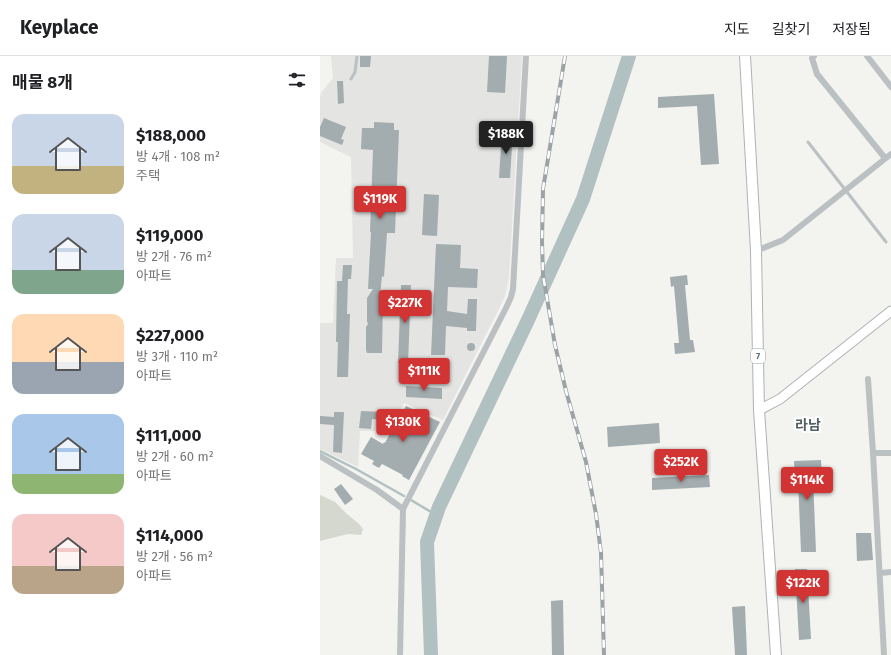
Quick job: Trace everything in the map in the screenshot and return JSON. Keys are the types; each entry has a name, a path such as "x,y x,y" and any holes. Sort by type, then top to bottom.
{"highway":[{"name":"7","path":"746,56 756,251 760,410 776,655"}],"main road":[{"path":"760,410 780,399 891,311"}],"street":[{"path":"400,655 403,509 503,315 513,289 526,56"},
{"path":"814,56 812,58 817,74 886,158"},
{"path":"867,56 891,87"},
{"path":"756,251 783,240 891,154"},
{"path":"868,379 884,655"},
{"path":"873,453 891,453"},
{"path":"320,456 377,490 403,509"},
{"path":"880,573 891,572"}],"lane":[{"path":"351,79 355,72 357,56"},
{"path":"808,142 886,242"}],"shaded area":[{"path":"331,56 522,56 509,278 505,296 443,420 404,403 389,429 379,425 375,431 360,431 358,467 320,449 320,323 333,323 336,258 353,258 351,157 320,142 320,97 321,93 333,78"},
{"path":"320,495 335,502 359,524 363,529 361,535 348,534 320,541"}],"building":[{"path":"360,56 371,56 370,67 360,67"},
{"path":"489,56 507,56 505,93 487,92"},
{"path":"337,81 343,81 344,103 338,104"},
{"path":"714,94 719,164 701,165 697,106 658,108 658,97"},
{"path":"324,118 346,127 341,139 344,140 342,145 320,136 320,127"},
{"path":"374,122 394,123 394,130 399,130 395,233 387,233 384,277 382,276 380,296 383,298 382,353 367,353 366,350 366,327 368,324 367,298 373,289 368,289 373,150 361,149 362,128 374,128"},
{"path":"502,131 513,132 510,178 499,178"},
{"path":"424,194 439,195 437,236 422,235"},
{"path":"436,244 461,245 460,268 478,269 477,288 448,287 447,311 467,314 468,299 477,299 476,331 467,331 467,328 446,326 445,355 431,355"},
{"path":"343,265 352,265 351,279 348,279 347,314 350,314 348,377 337,377 337,281 342,281"},
{"path":"687,275 688,285 685,285 690,340 693,340 695,352 675,354 674,343 679,343 674,286 671,287 670,277"},
{"path":"401,285 411,285 408,364 398,363"},
{"path":"471,343 474,344 474,350 471,351 468,350 467,347 468,344"},
{"path":"406,386 442,388 442,399 406,397"},
{"path":"406,406 440,422 409,480 402,476 403,475 382,464 379,468 372,464 374,461 361,454 371,437 383,444 384,442 385,443"},
{"path":"361,411 382,412 382,420 372,419 371,429 359,428"},
{"path":"334,412 344,412 342,453 333,452 334,425 320,424 320,416 334,417"},
{"path":"659,423 660,443 608,447 607,427"},
{"path":"821,460 822,478 813,478 816,552 801,552 798,479 795,479 794,461"},
{"path":"709,475 710,487 652,490 652,478"},
{"path":"341,484 353,499 345,505 334,489"},
{"path":"856,533 871,533 873,560 857,561"},
{"path":"795,569 807,569 811,639 799,640"},
{"path":"563,600 564,655 552,655 551,601"},
{"path":"745,606 747,655 735,655 732,607"}],"waterway":[{"path":"431,655 427,542 439,507 528,320 583,199 629,56"},
{"path":"320,451 404,496"},
{"path":"411,500 436,515"}],"railway":[{"path":"565,56 543,189 543,275 555,345 586,462 596,514 601,553 604,655"}],"district":[{"name":"라남","path":"808,425"}]}
